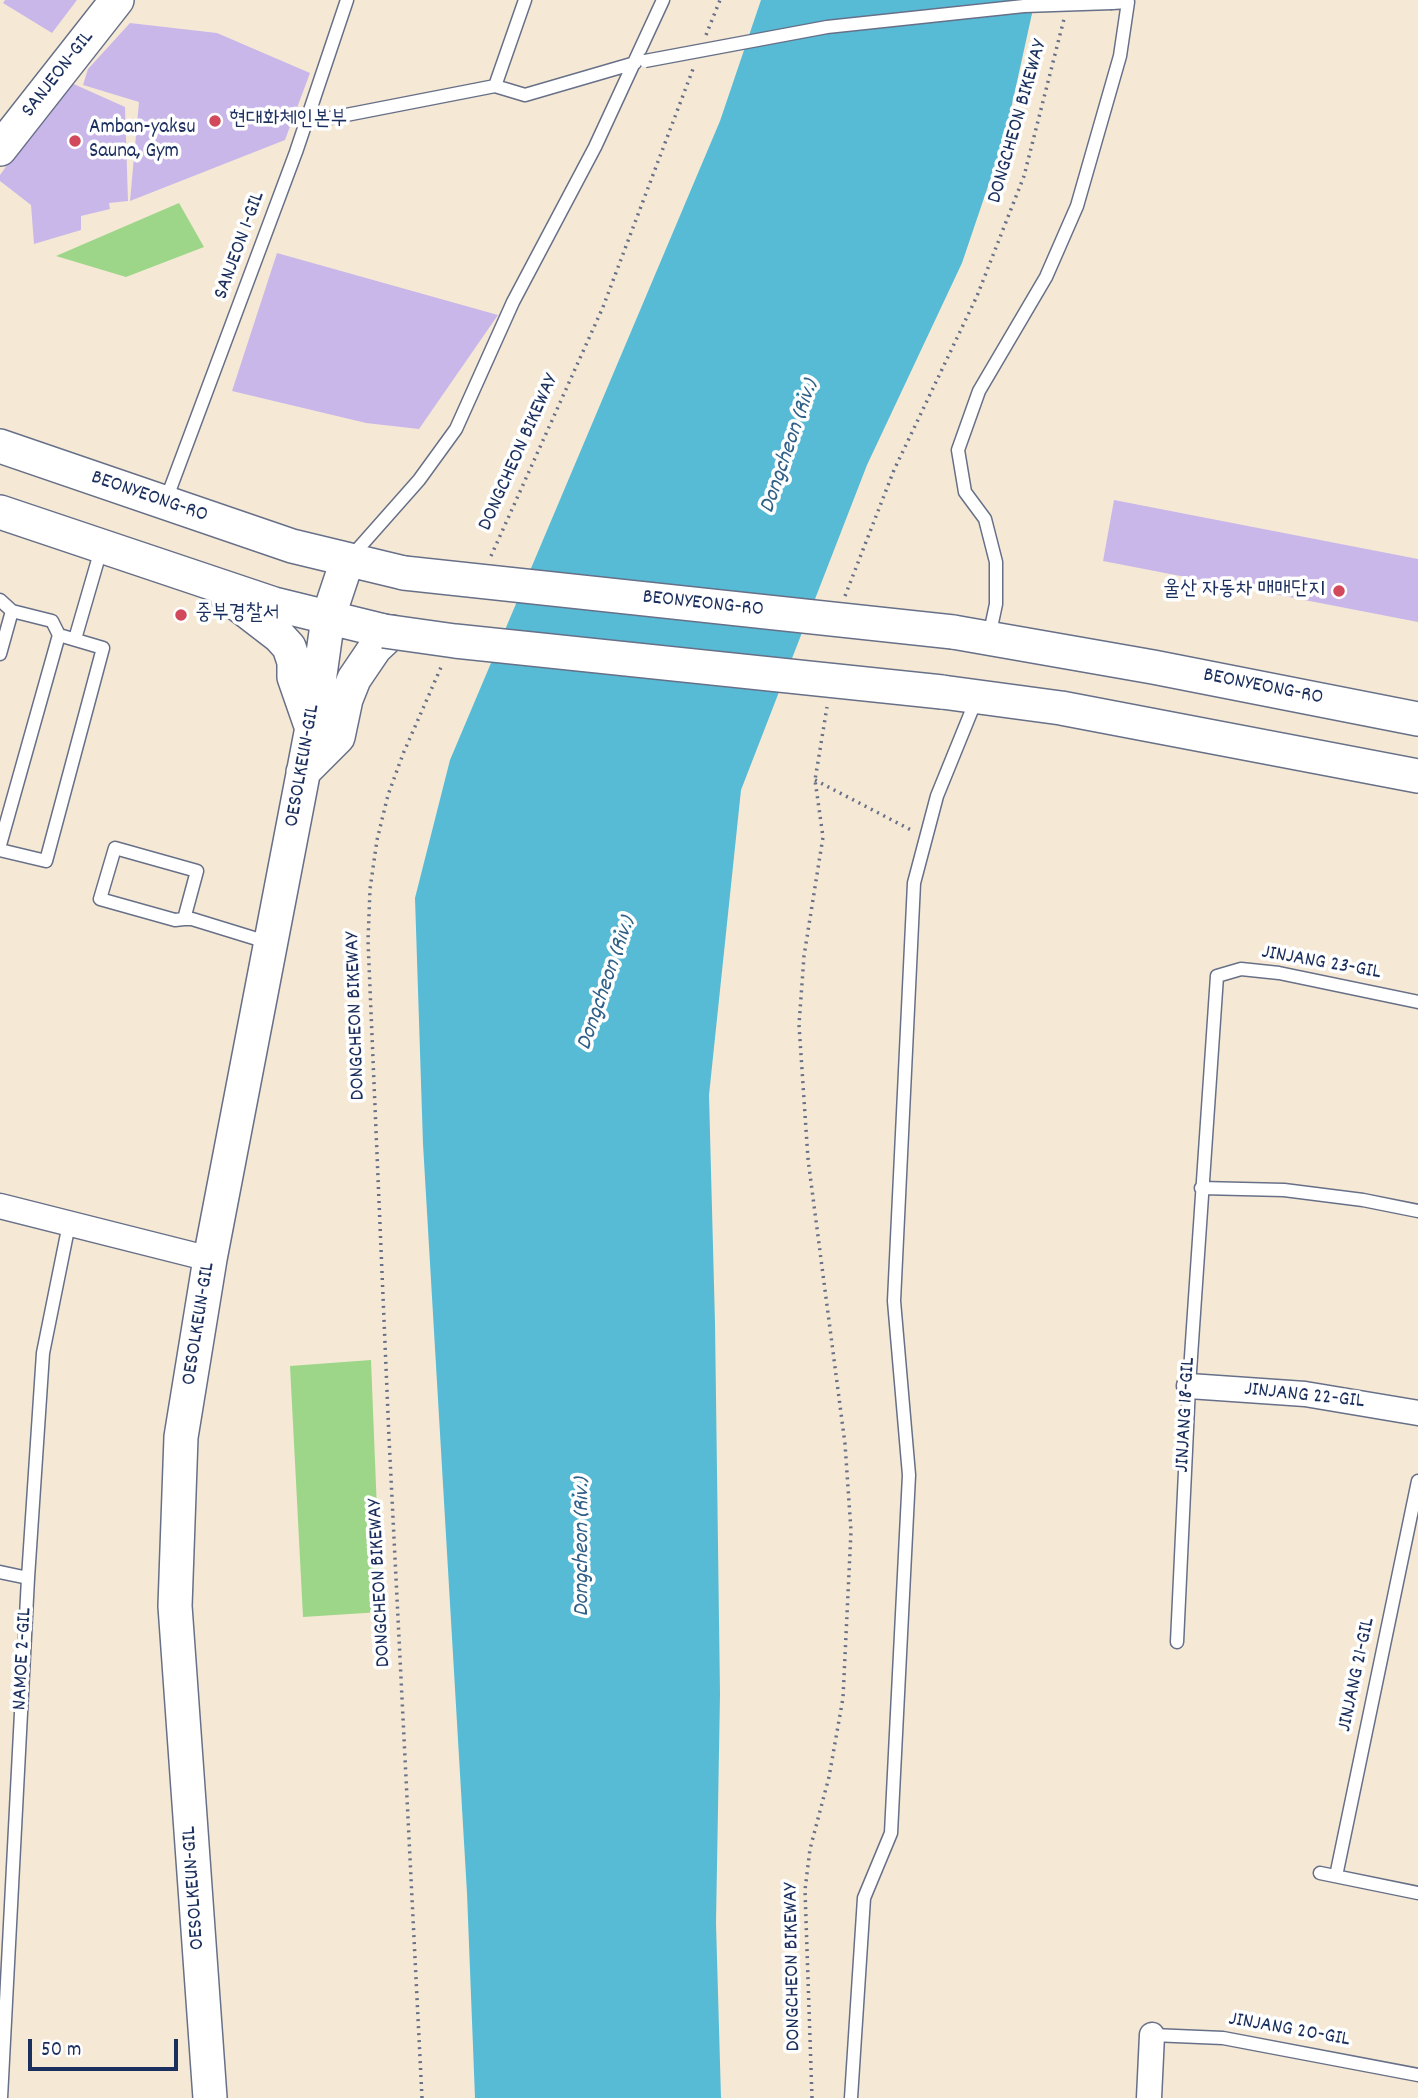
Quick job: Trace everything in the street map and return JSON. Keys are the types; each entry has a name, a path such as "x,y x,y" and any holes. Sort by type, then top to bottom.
{"main road":[{"name":"SANJEON-GIL","path":"0,149 117,0"},
{"name":"BEONYEONG-RO","path":"0,446 292,546 404,573 953,632 1153,667 1418,719"},
{"path":"0,512 274,604 388,631 455,641 978,696 1061,708 1418,776"},
{"name":"OESOLKEUN-GIL","path":"210,2098 175,1606 181,1437 210,1259 312,727 328,618 347,561"},
{"path":"212,583 289,647 295,677 312,727"},
{"path":"303,772 338,737 346,699 354,679 388,631"}],"street":[{"path":"0,1206 210,1259"},
{"name":"JINJANG 22-GIL","path":"1189,1386 1305,1394 1418,1413"},
{"path":"1149,2098 1152,2035"}],"lane":[{"name":"SANJEON 1-GIL","path":"165,503 305,123 347,0"},
{"path":"495,86 525,0"},
{"path":"347,561 419,480 456,429 513,302 595,147 663,0"},
{"path":"305,123 495,86 525,95 632,64 723,44 880,20 1024,6 1128,2 1119,56 1077,206 1046,277 979,391 957,450 965,492 985,519 996,562 996,604 989,638"},
{"path":"75,639 102,546"},
{"path":"0,600 12,611 52,621 59,635 0,847 46,861 103,648 59,635"},
{"path":"0,654 12,611"},
{"path":"851,2098 864,1898 891,1833 909,1475 894,1301 915,883 937,796 978,696"},
{"path":"184,919 197,871 115,848 100,899 175,920 192,919 270,943"},
{"name":"JINJANG 23-GIL","path":"1217,976 1241,969 1279,973 1418,1002"},
{"name":"JINJANG 18-GIL","path":"1177,1642 1189,1386 1217,976"},
{"path":"1201,1188 1284,1190 1363,1200 1418,1211"},
{"name":"NAMOE 2-GIL","path":"1,2098 28,1578 43,1353 69,1224"},
{"name":"JINJANG 21-GIL","path":"1336,1877 1418,1481"},
{"path":"0,1572 28,1578"},
{"path":"1321,1873 1418,1893"},
{"name":"JINJANG 20-GIL","path":"1152,2035 1223,2038 1418,2075"}],"path":[{"path":"705,38 720,0"},
{"name":"DONGCHEON BIKEWAY","path":"844,604 846,590 894,470 977,296 1024,176 1066,12"},
{"name":"DONGCHEON BIKEWAY","path":"487,566 603,307 695,63"},
{"name":"DONGCHEON BIKEWAY","path":"422,2098 389,1438 368,941 370,889 377,840 388,796 446,654"},
{"name":"DONGCHEON BIKEWAY","path":"813,2098 805,1890 810,1849 829,1777 843,1698 851,1531 845,1444 808,1159 799,1026 804,956 823,837 815,780 828,700"},
{"path":"815,780 914,831"}],"green space":[{"path":"179,203 204,247 126,277 56,256"},
{"path":"371,1360 381,1612 303,1617 290,1366"}],"water":[{"name":"Dongcheon (Riv.)","path":"761,0 1035,0 1005,136 962,263 867,465 741,790 709,1095 720,1694 716,1923 721,2098 475,2098 467,1893 423,1144 415,898 450,760 720,121"}],"building":[{"path":"5,0 77,0 52,33 3,3"},
{"name":"현대화체인본부","path":"130,23 217,33 310,73 285,140 130,201 139,102 83,85 88,69"},
{"name":"Amban-yaksu Sauna, Gym","path":"67,81 125,107 128,201 109,203 110,209 81,216 81,230 34,244 31,205 0,181 0,175"},
{"path":"277,253 498,315 419,429 366,423 232,391"},
{"name":"울산 자동차 매매단지","path":"1114,500 1418,559 1418,622 1103,561"}],"place":[{"name":"현대화체인본부","path":"215,121"},
{"name":"Amban-yaksu Sauna, Gym","path":"75,141"},
{"name":"울산 자동차 매매단지","path":"1339,591"},
{"name":"중부경찰서","path":"181,615"}]}
